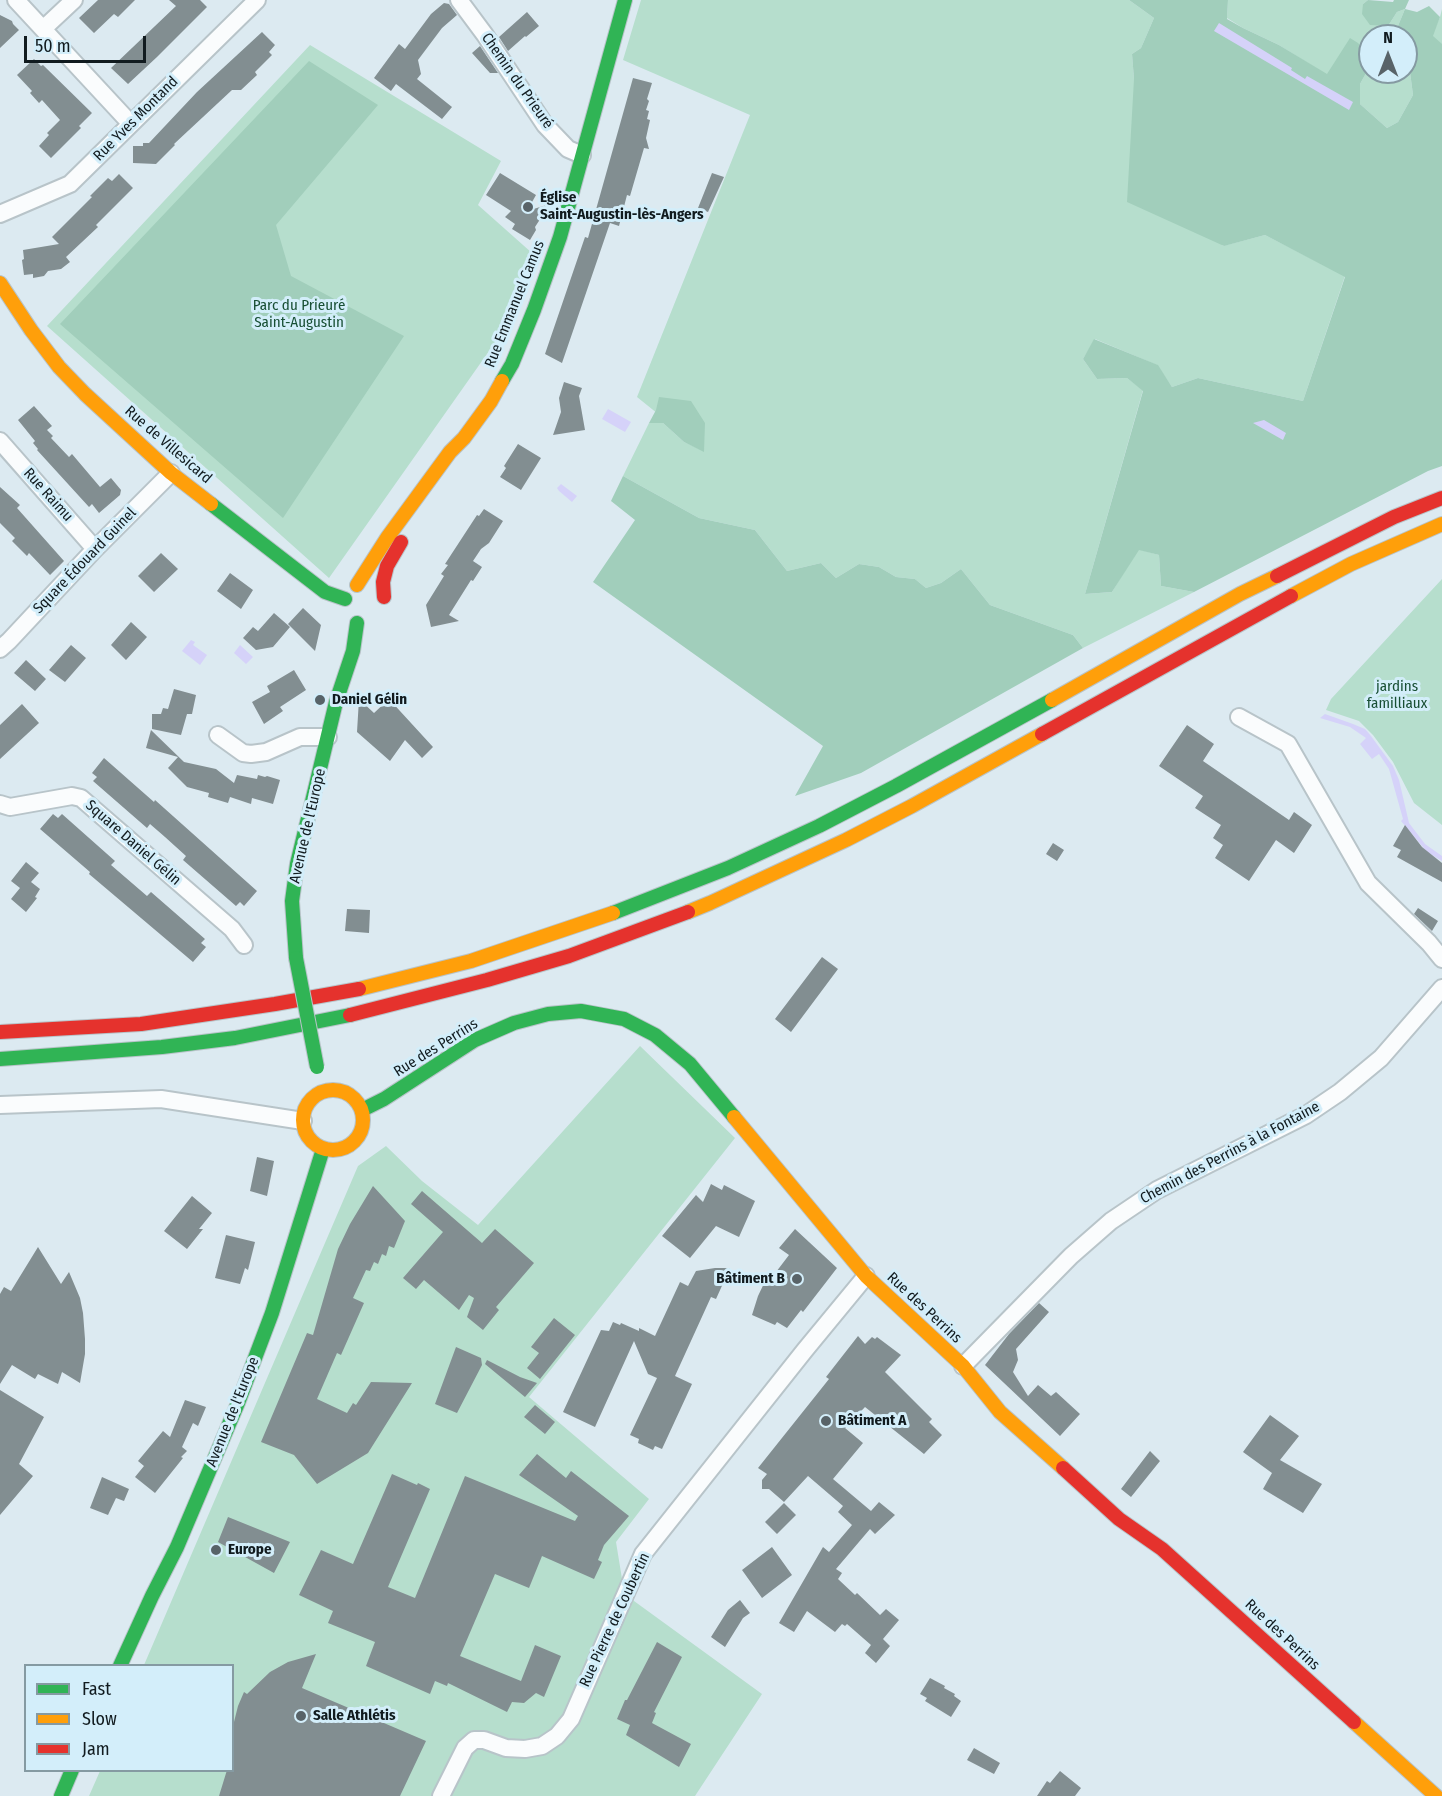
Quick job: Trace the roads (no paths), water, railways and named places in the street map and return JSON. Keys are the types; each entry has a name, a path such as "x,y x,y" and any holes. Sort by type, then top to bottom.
{"main road":[{"name":"Rue Emmanuel Camus","path":"345,599 443,462 491,401 516,353 560,237 625,0"},
{"name":"Rue de Villesicard","path":"0,283 59,367 171,473 325,592 345,599"},
{"name":"Rue Emmanuel Camus","path":"357,585 372,585 380,590 384,604 383,582 387,566 457,455 464,438"},
{"path":"0,1032 141,1024 275,1004 367,987 471,961 562,932 728,868 819,826 1128,659 1240,594 1394,517 1442,498"},
{"path":"0,1059 173,1046 235,1038 327,1020 487,980 569,956 638,931 710,903 846,840 912,806 1285,599 1383,549 1442,524"},
{"path":"345,599 346,613 351,620 366,625 373,623"},
{"name":"Avenue de l'Europe","path":"327,1091 317,1067 296,957 292,901 297,864 340,688 353,651 357,623"},
{"name":"Rue des Perrins","path":"362,1110 384,1099 475,1040 514,1023 548,1014 581,1011 624,1019 656,1035 690,1064 866,1276 963,1366 1000,1412 1119,1519 1162,1549 1436,1796"},
{"path":"327,1091 344,1092 351,1096 362,1110 362,1129 358,1137 342,1149 323,1149 309,1138 305,1130 303,1121 307,1105 319,1094 327,1091"},
{"name":"Avenue de l'Europe","path":"120,1664 177,1547 238,1403 272,1313 323,1149"},
{"path":"61,1796 71,1772"}],"street":[{"path":"16,0 131,124"},
{"path":"43,29 74,0"},
{"name":"Rue Yves Montand","path":"0,214 70,184 257,0"},
{"name":"Chemin du Prieuré","path":"459,0 545,125 568,148 582,155"},
{"name":"Rue Raimu","path":"0,441 95,549"},
{"name":"Square Édouard Guinel","path":"0,649 171,473"},
{"path":"1239,717 1288,744 1368,883 1429,943 1442,959"},
{"path":"218,735 243,753 251,754 266,752 300,737 328,737"},
{"name":"Square Daniel Gélin","path":"0,804 10,807 72,796 81,798 232,929 244,945"},
{"name":"Chemin des Perrins à la Fontaine","path":"963,1366 1071,1256 1111,1221 1157,1190 1306,1115 1340,1092 1381,1058 1442,988"},
{"path":"0,1105 161,1099 303,1121"},
{"name":"Rue Pierre de Coubertin","path":"441,1796 465,1748 474,1740 484,1740 506,1748 525,1749 542,1746 557,1736 571,1719 643,1554 866,1276"}],"water":[{"path":"1219,23 1292,68 1291,70 1305,79 1307,76 1353,102 1349,110 1214,31"},
{"path":"608,409 631,422 625,432 602,419"},
{"path":"1264,420 1286,433 1283,440 1253,423"},
{"path":"561,484 577,496 572,502 557,488"},
{"path":"191,640 195,642 193,645 207,655 200,665 182,651"},
{"path":"240,645 253,657 246,664 234,653"},
{"path":"1325,714 1365,729 1371,736 1393,766 1399,780 1409,823 1425,844 1442,856 1442,861 1427,852 1401,821 1403,819 1389,769 1379,754 1372,759 1360,744 1366,738 1350,727 1320,718"}],"place":[{"name":"Église Saint-Augustin-lès-Angers","path":"528,207"},
{"name":"Daniel Gélin","path":"320,700"},
{"name":"Bâtiment B","path":"797,1279"},
{"name":"Bâtiment A","path":"826,1421"},
{"name":"Europe","path":"216,1550"},
{"name":"Salle Athlétis","path":"301,1716"}],"park label":[{"name":"Parc du Prieuré Saint-Augustin","path":"299,314"},
{"name":"jardins familliaux","path":"1397,696"}]}
